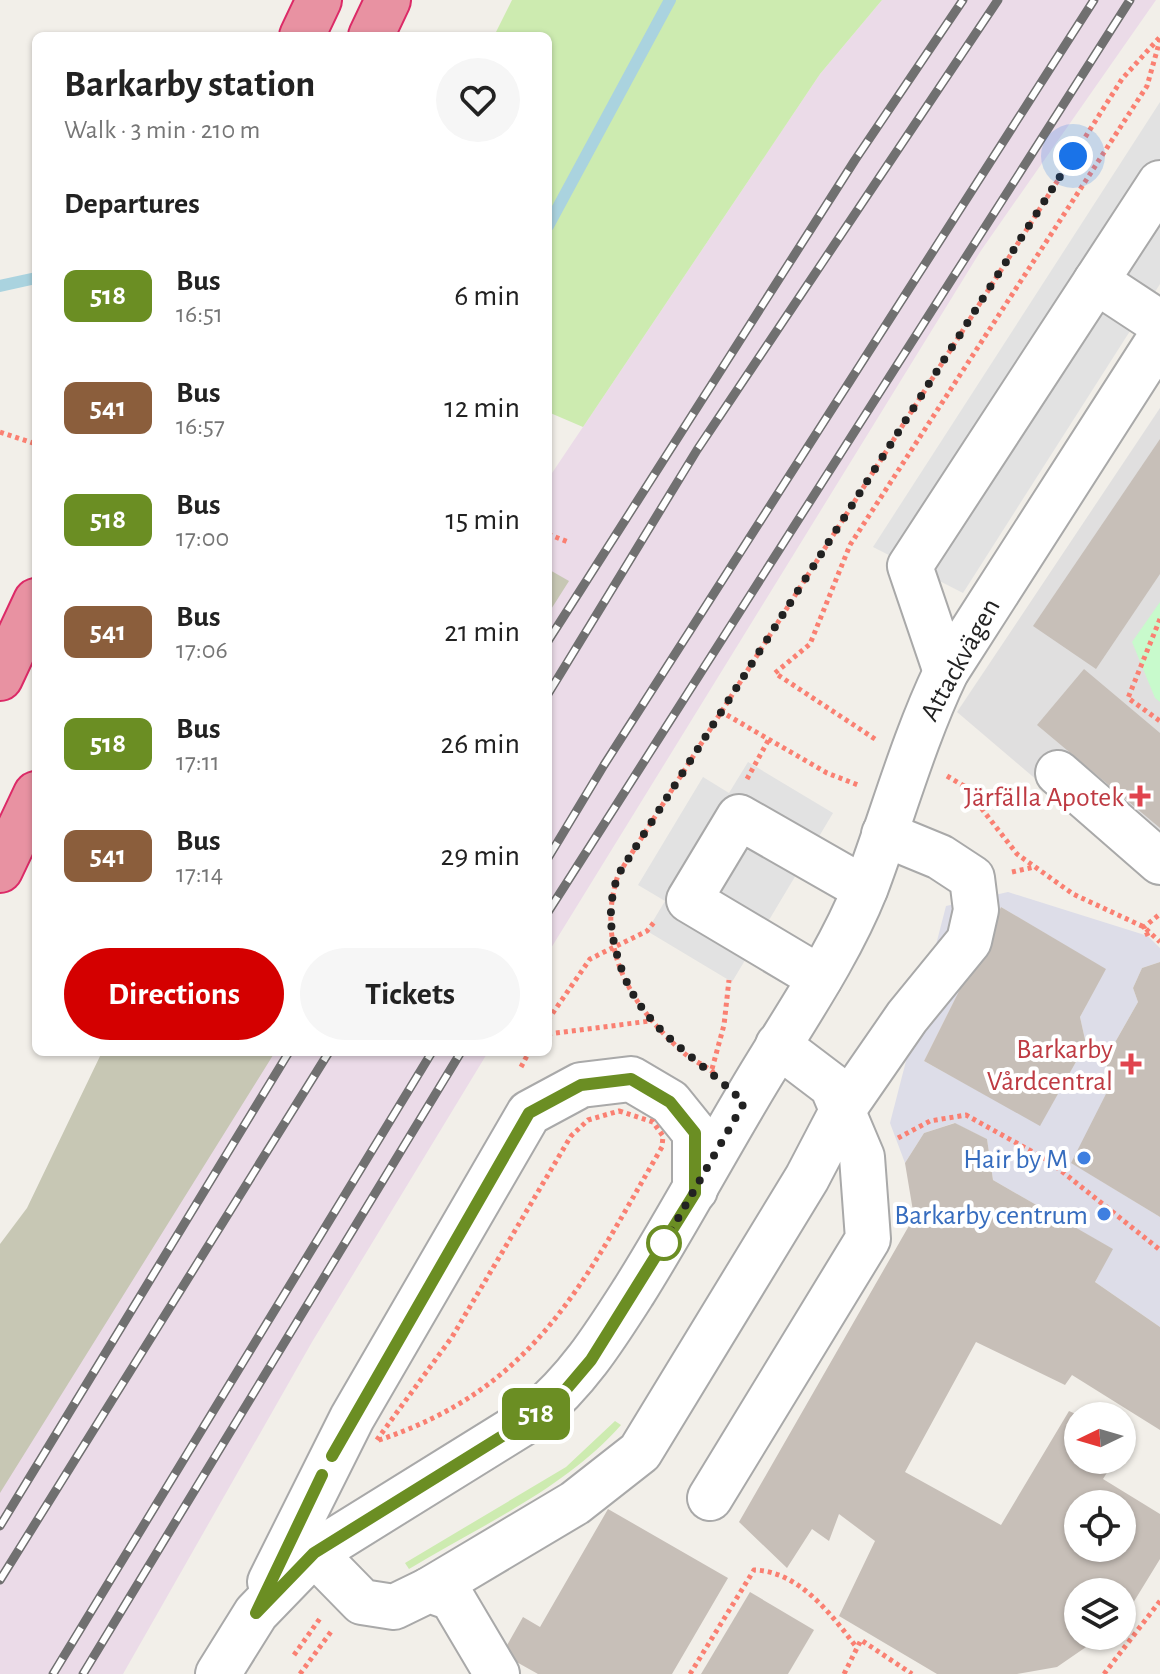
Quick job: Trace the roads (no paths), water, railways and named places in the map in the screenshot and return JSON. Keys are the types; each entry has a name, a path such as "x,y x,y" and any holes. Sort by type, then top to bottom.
{"highway":[{"path":"304,32 319,0"},
{"path":"373,32 388,0"},
{"path":"0,678 32,610"},
{"path":"0,870 32,802"}],"street":[{"path":"946,672 910,566 1160,183"},
{"path":"1096,281 1160,323"},
{"name":"Attackvägen","path":"256,1613 314,1553 533,1417 563,1393 591,1360 695,1193 744,1103 820,978 865,889 924,716 946,672 1160,338"},
{"path":"1058,773 1160,862"},
{"path":"820,978 689,900 739,817 865,889"},
{"path":"314,1553 362,1602 394,1607 429,1590 575,1503 640,1452 807,1178 842,1111 907,1017 969,941 976,910 972,878 940,857 884,834"},
{"path":"710,1498 868,1239 862,1157 832,1086 778,1045"},
{"path":"218,1674 256,1613 346,1430 529,1113 581,1085 631,1079 670,1102 695,1133 695,1193"},
{"path":"429,1590 452,1598 497,1674"}],"waterway":[{"path":"552,219 670,0"},
{"path":"0,286 32,279"}],"railway":[{"path":"552,635 855,160 963,0"},
{"path":"552,687 697,450 998,0"},
{"path":"552,851 604,765 1094,0"},
{"path":"552,906 1130,0"},
{"path":"0,1526 287,1056"},
{"path":"0,1580 327,1056"},
{"path":"53,1674 430,1056"},
{"path":"83,1674 459,1056"}],"place":[{"name":"Järfälla Apotek","path":"1140,796"},
{"name":"Barkarby Vårdcentral","path":"1131,1064"},
{"name":"Hair by M","path":"1084,1158"},
{"name":"Barkarby centrum","path":"1104,1214"}]}
